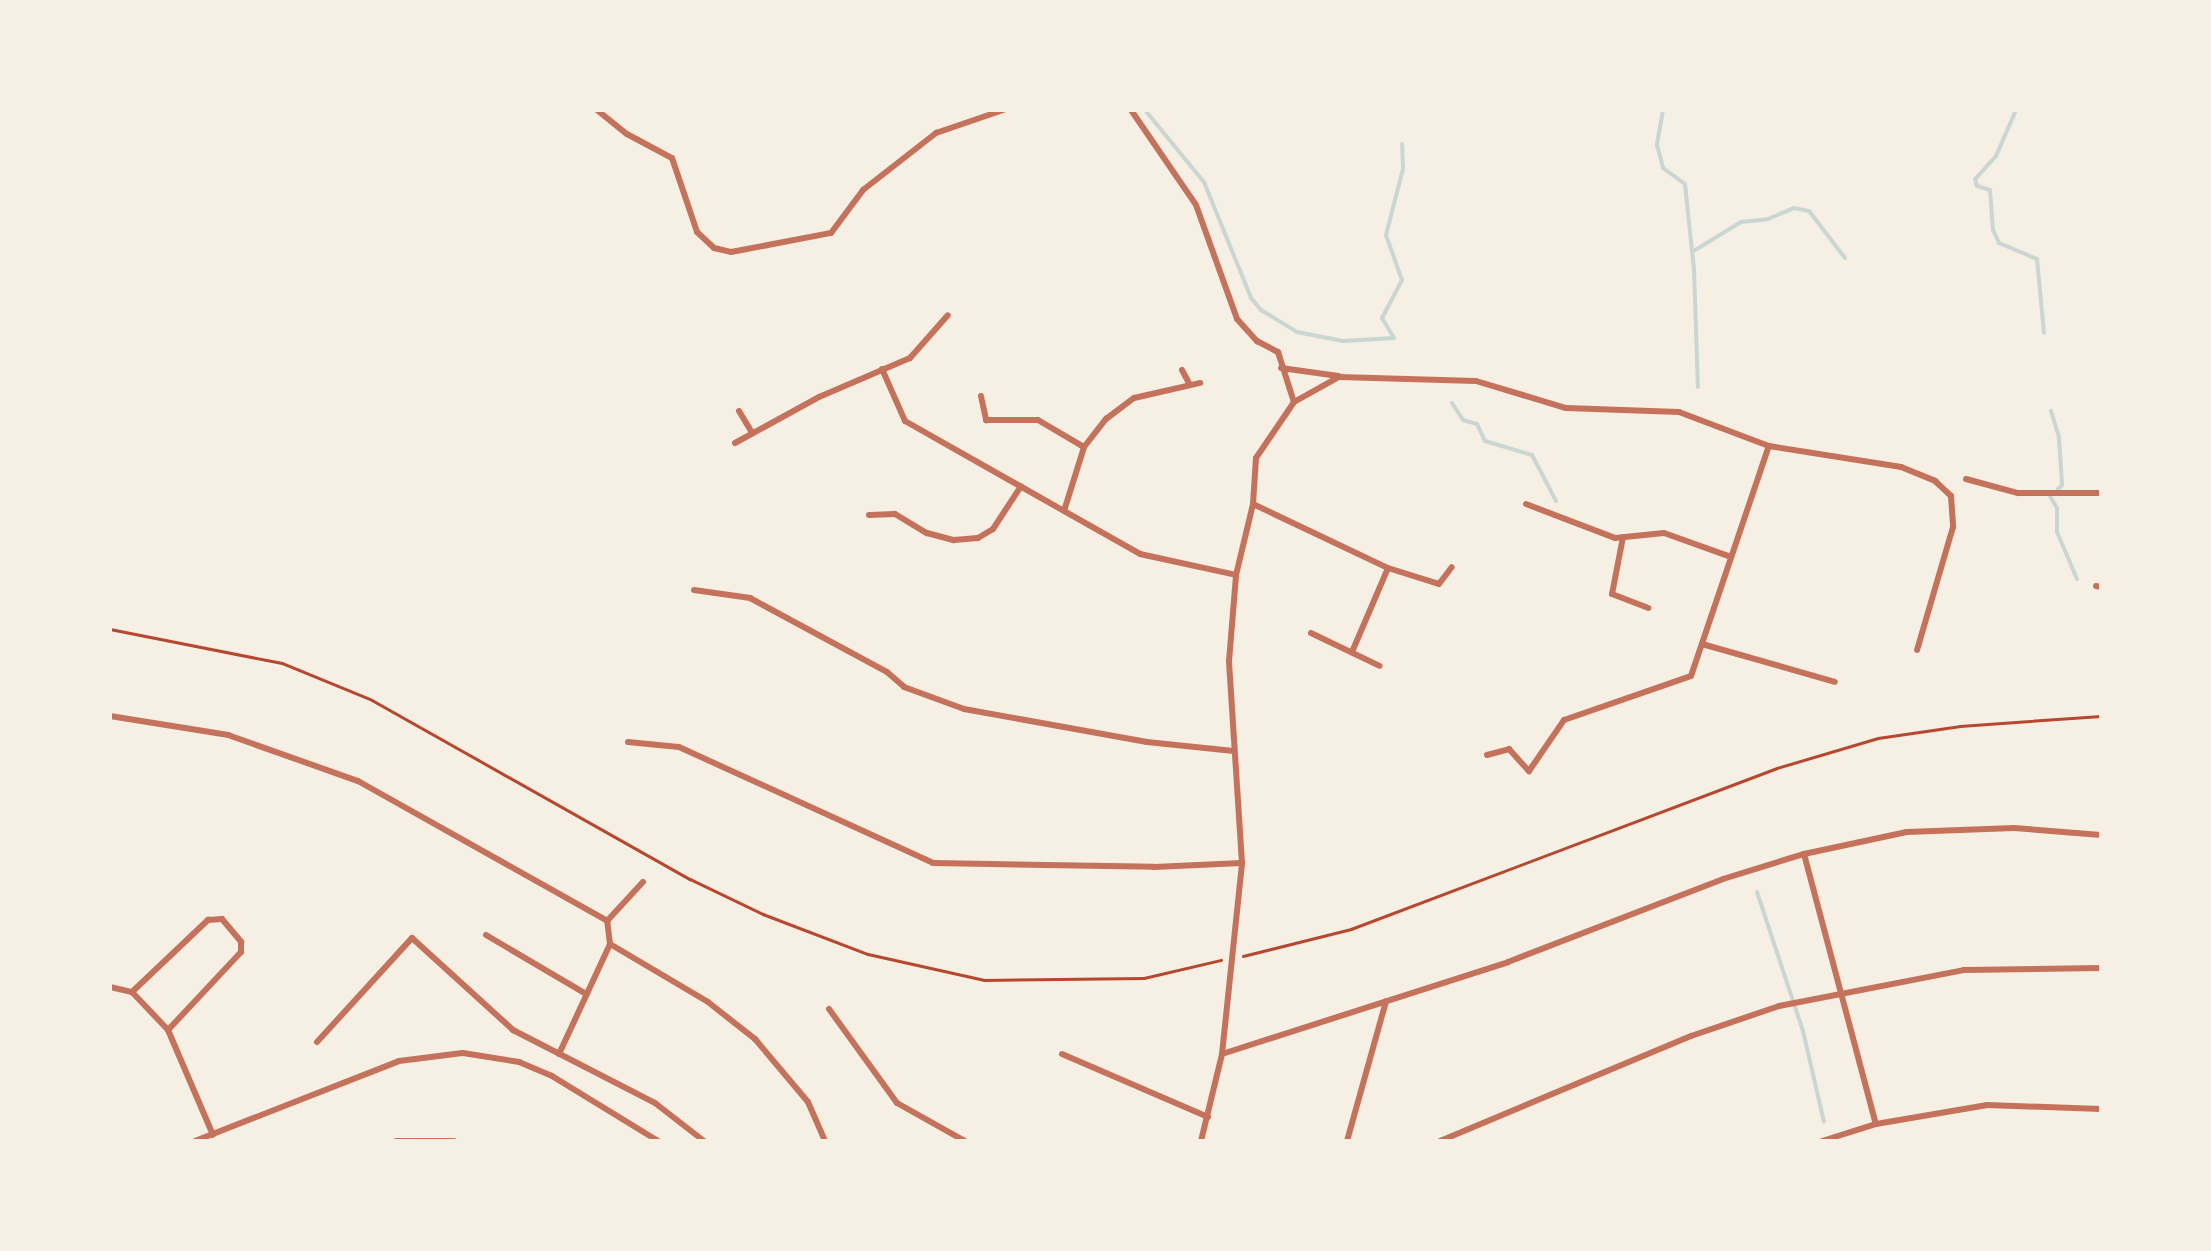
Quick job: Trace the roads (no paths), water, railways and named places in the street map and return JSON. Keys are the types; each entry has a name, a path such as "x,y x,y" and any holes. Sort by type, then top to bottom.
{"street":[{"path":"597,110 627,134 672,158 678,165 698,232 714,248 731,252 831,233 864,190 936,132 1003,110"},
{"path":"1131,110 1196,205 1236,319 1278,352 1294,402"},
{"path":"736,443 910,358 948,315"},
{"path":"1281,368 1339,377 1476,381 1566,408 1679,412 1769,446 1901,467 1936,481 1951,496 1953,527 1917,650"},
{"path":"882,369 905,421 1140,554 1236,575"},
{"path":"1182,370 1190,385"},
{"path":"1202,1141 1222,1054 1242,862 1228,662 1236,575 1253,504 1256,458 1294,402 1339,377"},
{"path":"1064,510 1084,447 1106,419 1134,398 1200,382"},
{"path":"981,396 986,420 1038,420 1084,447"},
{"path":"739,411 752,432"},
{"path":"1486,755 1509,749 1529,771 1564,720 1691,676 1769,446"},
{"path":"1966,479 2018,493 2101,493"},
{"path":"870,515 895,514 927,533 954,540 978,538 993,530 1020,486"},
{"path":"1253,504 1388,568 1439,584 1452,567"},
{"path":"1526,504 1623,537 1664,533 1731,557"},
{"path":"1623,537 1612,594 1648,608"},
{"path":"1352,652 1388,568"},
{"path":"694,590 750,598 887,672 904,688 964,709 1147,742 1234,751"},
{"path":"1312,633 1380,666"},
{"path":"1702,644 1835,682"},
{"path":"110,716 228,735 358,781 607,922"},
{"path":"628,742 679,747 933,863 1154,868 1242,862"},
{"path":"1222,1054 1508,962 1723,879 1804,854 1925,831 2014,828 2101,835"},
{"path":"1804,854 1876,1124"},
{"path":"559,1054 610,944 607,922 642,882"},
{"path":"132,992 208,920 222,918 241,942 241,952 168,1030"},
{"path":"486,935 586,994"},
{"path":"317,1042 412,938 513,1030 655,1103 704,1141"},
{"path":"610,944 708,1002 744,1030 808,1102 825,1141"},
{"path":"1440,1141 1691,1036 1779,1006 1964,970 2101,968"},
{"path":"110,987 132,992 168,1030 213,1135"},
{"path":"1347,1141 1386,1001"},
{"path":"829,1009 897,1103 964,1141"},
{"path":"196,1141 399,1060 463,1053 519,1062 552,1076 658,1141"},
{"path":"1062,1054 1208,1117"},
{"path":"1822,1141 1876,1124 1986,1105 2101,1109"},
{"path":"396,1141 454,1141"}],"waterway":[{"path":"1145,110 1204,182 1251,298 1261,310 1297,332 1343,341 1394,338 1382,318 1402,280 1386,235 1403,169 1402,144"},
{"path":"1663,110 1657,145 1663,168 1685,184 1694,269 1698,387"},
{"path":"2016,110 1996,156 1975,179 1977,186 1990,190 1993,230 1999,243 2037,259 2044,333"},
{"path":"1692,252 1741,222 1768,219 1794,208 1809,211 1845,258"},
{"path":"1452,403 1463,420 1477,424 1485,441 1532,455 1556,501"},
{"path":"2051,411 2059,438 2062,485 2058,489"},
{"path":"2050,496 2057,508 2057,532 2077,579"},
{"path":"1757,892 1803,1031 1824,1122"}]}
